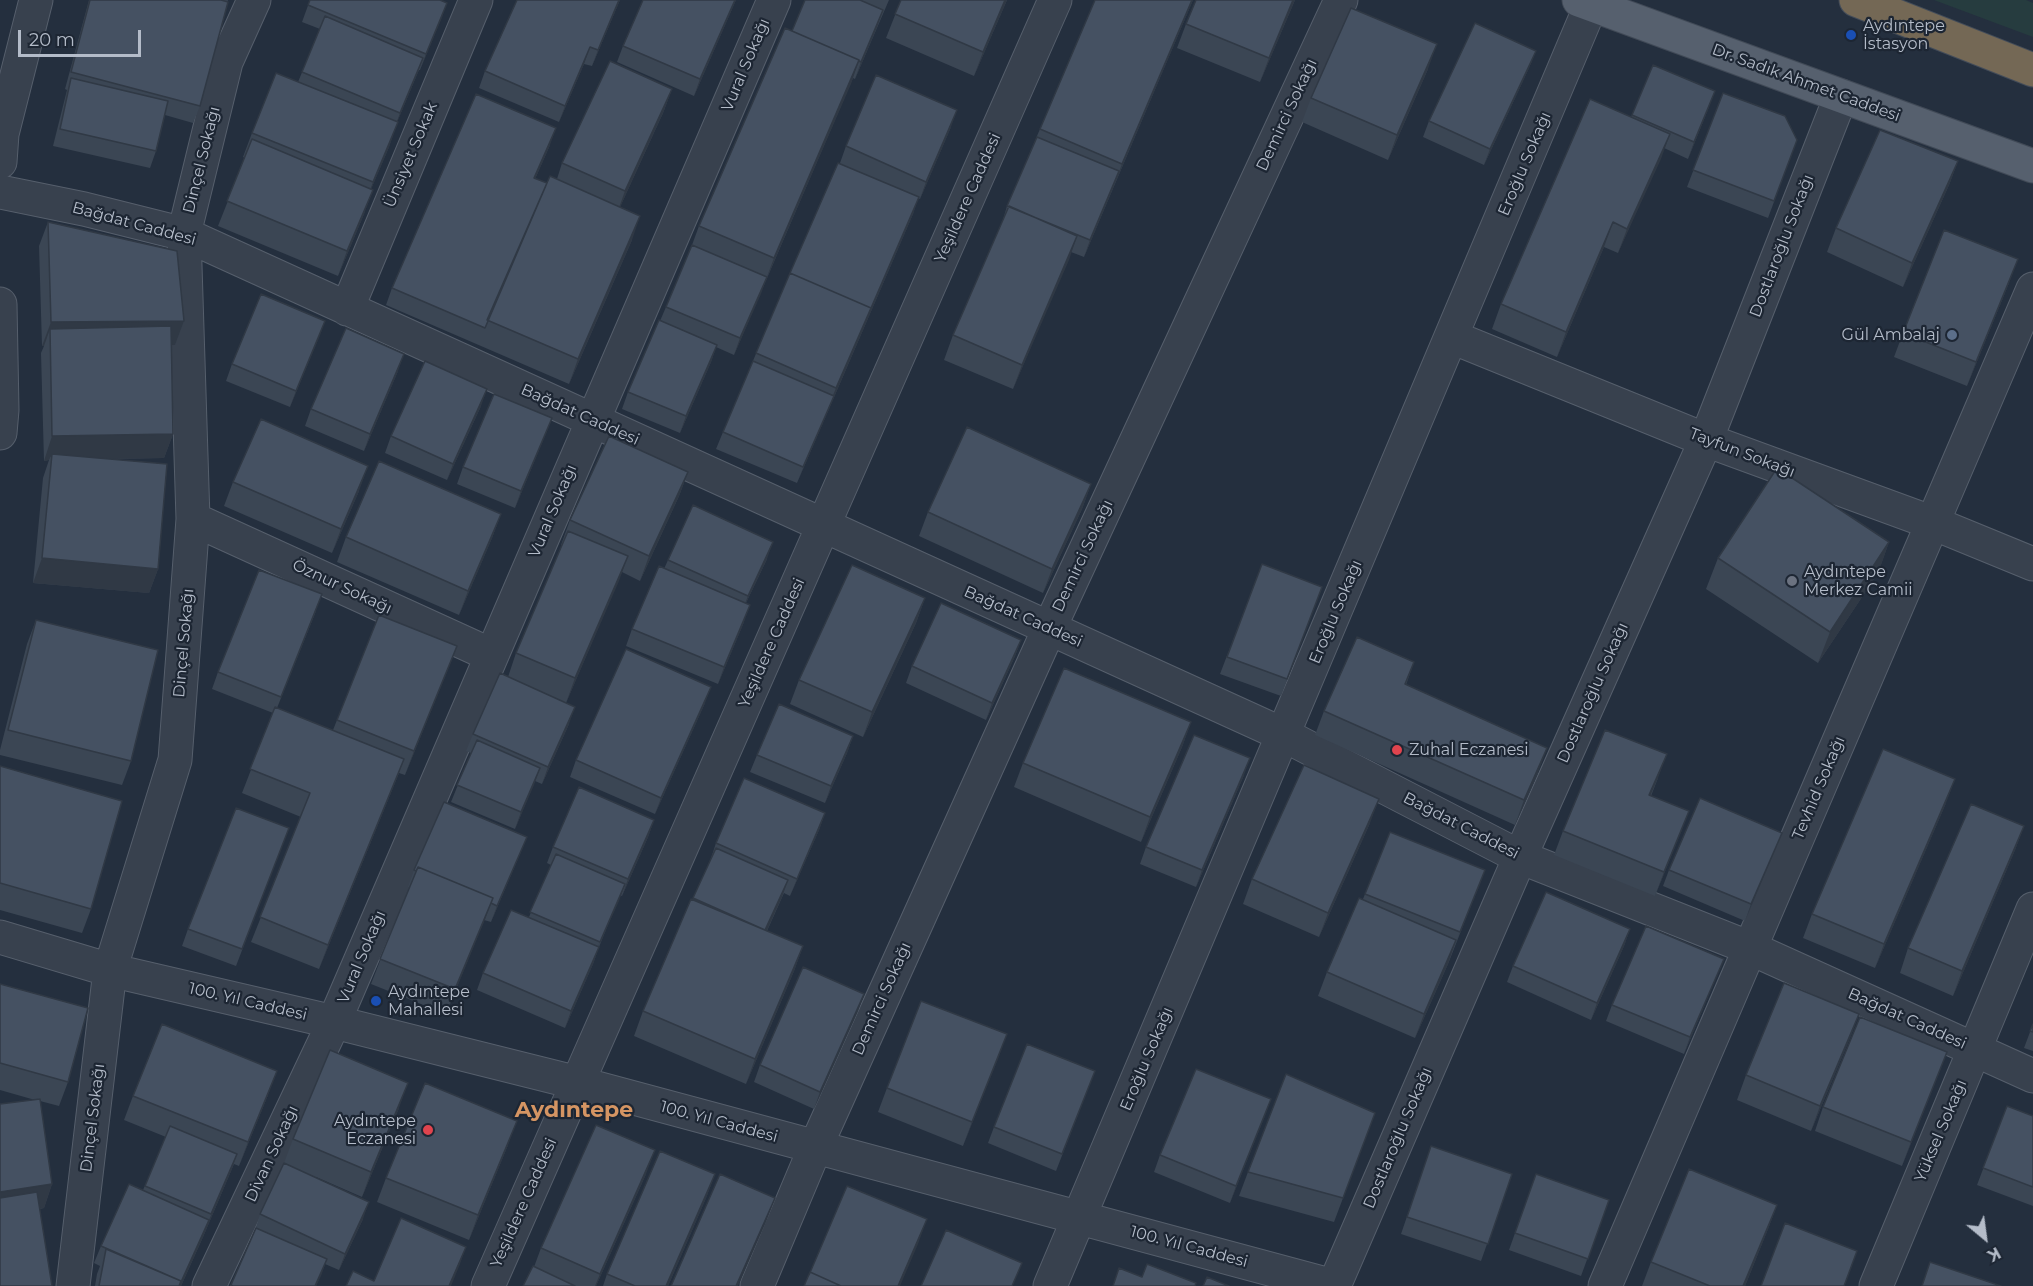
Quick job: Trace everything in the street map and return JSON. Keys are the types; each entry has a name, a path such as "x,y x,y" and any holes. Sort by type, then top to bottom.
{"highway":[{"path":"1856,0 2033,70"}],"main road":[{"name":"Dr. Sadık Ahmet Caddesi","path":"1585,2 2033,166"}],"street":[{"path":"0,162 2,134 36,0"},
{"name":"Dinçel Sokağı","path":"73,1286 110,970 175,760 194,519 184,234 226,62 254,0"},
{"name":"Ünsiyet Sokak","path":"347,309 476,0"},
{"name":"Vural Sokağı","path":"334,1022 774,0"},
{"name":"Yeşildere Caddesi","path":"488,1286 1055,0"},
{"name":"Demirci Sokağı","path":"757,1286 815,1148 1049,629 1341,0"},
{"name":"Eroğlu Sokağı","path":"1050,1286 1452,337 1585,2"},
{"name":"Dostlaroğlu Sokağı","path":"1333,1286 1520,856 1706,440 1841,96"},
{"name":"Bağdat Caddesi","path":"0,192 84,209 184,234 1284,735 1520,856 1750,948 2033,1076"},
{"name":"Tevhid Sokağı","path":"1605,1286 2033,289"},
{"path":"0,304 2,410 0,433"},
{"name":"Tayfun Sokağı","path":"1452,337 1706,440 1932,523 2033,564"},
{"name":"Öznur Sokağı","path":"194,519 491,656"},
{"name":"Yüksel Sokağı","path":"1876,1286 2033,909"},
{"name":"100. Yıl Caddesi","path":"0,937 110,970 334,1022 578,1083 1333,1286"},
{"name":"Divan Sokağı","path":"209,1286 334,1022"}],"green space":[{"path":"1934,0 2026,0 2033,3 2033,37"}],"building":[{"path":"90,0 221,0 228,2 200,106 71,72"},
{"path":"310,0 440,0 447,3 426,54 308,5"},
{"path":"517,0 619,0 598,50 590,47 565,106 485,71"},
{"path":"643,0 735,0 700,79 623,46"},
{"path":"805,0 860,0 883,10 861,62 792,31"},
{"path":"901,0 1005,0 983,52 895,14"},
{"path":"1095,0 1192,0 1122,164 1040,129"},
{"path":"1196,0 1293,0 1269,58 1186,24"},
{"path":"1351,8 1437,44 1397,135 1311,98"},
{"path":"325,16 423,58 400,113 302,72"},
{"path":"1475,23 1536,51 1490,149 1429,121"},
{"path":"785,28 859,60 774,258 699,226"},
{"path":"610,61 672,89 625,191 562,163"},
{"path":"1653,65 1715,91 1694,142 1632,115"},
{"path":"276,73 398,122 373,182 252,133"},
{"path":"876,75 957,110 926,182 846,146"},
{"path":"71,78 168,101 156,151 60,129"},
{"path":"1723,93 1785,116 1797,140 1774,201 1693,170"},
{"path":"476,94 556,128 534,178 547,183 485,328 392,288"},
{"path":"1590,99 1670,134 1627,229 1613,222 1566,332 1501,304"},
{"path":"1880,130 1958,161 1912,263 1836,228"},
{"path":"1037,137 1119,171 1090,240 1007,206"},
{"path":"252,139 373,190 347,251 227,201"},
{"path":"838,163 919,197 868,315 871,308 790,273"},
{"path":"550,176 640,216 578,359 487,320"},
{"path":"1009,206 1077,236 1022,365 953,335"},
{"path":"48,222 177,251 184,321 51,322"},
{"path":"1944,230 2018,259 1976,362 1903,333"},
{"path":"692,245 767,277 740,338 666,307"},
{"path":"790,273 871,308 836,388 756,353"},
{"path":"261,294 325,321 296,391 232,364"},
{"path":"659,320 717,345 686,416 628,392"},
{"path":"171,326 173,434 52,436 50,329"},
{"path":"346,328 404,354 370,434 311,409"},
{"path":"425,361 487,389 453,464 391,436"},
{"path":"753,361 834,396 803,467 723,432"},
{"path":"494,394 552,418 521,491 463,467"},
{"path":"261,419 368,466 341,529 233,482"},
{"path":"967,427 1091,484 1052,569 928,512"},
{"path":"609,436 688,472 649,556 570,520"},
{"path":"52,454 167,464 158,569 42,558"},
{"path":"379,461 501,514 468,591 346,537"},
{"name":"Aydıntepe Merkez Camii","path":"1777,468 1889,542 1830,632 1718,558"},
{"path":"693,505 773,542 748,596 668,560"},
{"path":"568,531 628,556 575,678 516,653"},
{"path":"1262,564 1322,587 1287,679 1227,657"},
{"path":"852,565 925,598 872,712 799,680"},
{"path":"659,566 750,605 724,667 632,629"},
{"path":"259,570 322,594 281,697 218,672"},
{"path":"941,603 1021,640 992,703 912,666"},
{"path":"379,615 457,646 414,751 337,720"},
{"path":"36,620 158,650 131,761 8,730"},
{"path":"1357,637 1414,662 1405,684 1547,748 1524,800 1324,711"},
{"path":"626,649 711,687 661,798 576,760"},
{"path":"1064,668 1191,722 1150,817 1023,763"},
{"path":"500,673 575,707 548,767 473,734"},
{"path":"779,704 853,736 831,786 757,755"},
{"path":"275,707 404,759 328,945 260,917 310,793 250,769"},
{"path":"1605,730 1667,754 1649,795 1689,811 1664,872 1563,831"},
{"path":"1194,735 1250,758 1202,870 1146,847"},
{"path":"477,740 540,768 521,812 457,785"},
{"path":"1883,749 1955,779 1884,944 1812,914"},
{"path":"1304,765 1379,799 1328,913 1252,879"},
{"path":"0,766 122,801 91,909 0,883"},
{"path":"744,778 825,813 797,879 716,843"},
{"path":"579,787 654,820 628,879 553,847"},
{"path":"1700,798 1782,833 1751,904 1669,870"},
{"path":"444,802 527,837 497,906 491,903 493,898 418,867 416,871 414,870"},
{"path":"1971,804 2024,826 1962,971 1908,948"},
{"path":"236,808 289,828 242,949 188,929"},
{"path":"1390,832 1485,870 1460,932 1365,894"},
{"path":"716,848 788,880 765,930 693,898"},
{"path":"556,854 625,884 600,942 530,912"},
{"path":"418,867 493,898 455,989 380,959"},
{"path":"1546,892 1630,929 1597,1003 1513,966"},
{"path":"1359,898 1456,940 1424,1014 1327,972"},
{"path":"691,899 803,946 755,1059 643,1011"},
{"path":"511,910 599,947 571,1011 483,973"},
{"path":"1646,926 1724,959 1690,1037 1612,1005"},
{"path":"803,967 864,994 820,1092 760,1065"},
{"path":"1784,983 1859,1014 1820,1106 1746,1075"},
{"path":"0,984 88,1008 68,1082 0,1063"},
{"path":"921,1001 1007,1034 972,1122 887,1088"},
{"path":"1860,1017 1947,1052 1911,1142 1823,1107"},
{"path":"162,1024 277,1071 248,1142 133,1096"},
{"path":"1027,1044 1095,1071 1062,1154 994,1127"},
{"path":"330,1050 408,1083 371,1172 293,1139"},
{"path":"1196,1069 1271,1099 1236,1186 1160,1155"},
{"path":"1286,1074 1375,1113 1343,1198 1248,1172"},
{"path":"425,1083 517,1121 478,1215 386,1178"},
{"path":"40,1099 52,1184 0,1192 0,1104"},
{"path":"2007,1106 2033,1116 2033,1187 1983,1168"},
{"path":"596,1125 655,1150 600,1274 541,1248"},
{"path":"170,1126 237,1154 211,1214 145,1186"},
{"path":"1431,1146 1512,1174 1488,1244 1407,1217"},
{"path":"660,1151 715,1174 666,1286 635,1286 607,1274"},
{"path":"284,1163 369,1202 345,1254 260,1214"},
{"path":"1689,1169 1777,1205 1743,1286 1710,1286 1651,1262"},
{"path":"720,1174 775,1198 736,1286 671,1286"},
{"path":"1536,1174 1609,1200 1588,1259 1515,1233"},
{"path":"129,1184 209,1220 181,1282 101,1246"},
{"path":"847,1186 927,1219 898,1286 841,1286 810,1272"},
{"path":"37,1192 52,1286 0,1286 0,1198"},
{"path":"401,1218 466,1247 449,1286 346,1286 353,1271 374,1281"},
{"path":"1785,1223 1857,1251 1844,1286 1761,1286"},
{"path":"256,1228 327,1259 315,1286 231,1285"},
{"path":"946,1230 1022,1263 1012,1286 921,1286"},
{"path":"106,1249 181,1281 179,1286 99,1286"},
{"path":"1930,1262 2001,1286 1922,1286"},
{"path":"1147,1264 1196,1283 1195,1286 1113,1286 1119,1268 1142,1277"},
{"path":"533,1266 575,1286 523,1286"},
{"path":"810,1272 841,1286 804,1286"},
{"path":"1207,1277 1229,1286 1203,1286"}],"place":[{"name":"Aydıntepe İstasyon","path":"1851,35"},
{"name":"Gül Ambalaj","path":"1952,335"},
{"name":"Aydıntepe Merkez Camii","path":"1792,581"},
{"name":"Zuhal Eczanesi","path":"1397,750"},
{"name":"Aydıntepe Mahallesi","path":"376,1001"},
{"name":"Aydıntepe Eczanesi","path":"428,1130"}],"district":[{"name":"Aydıntepe","path":"574,1111"}]}
